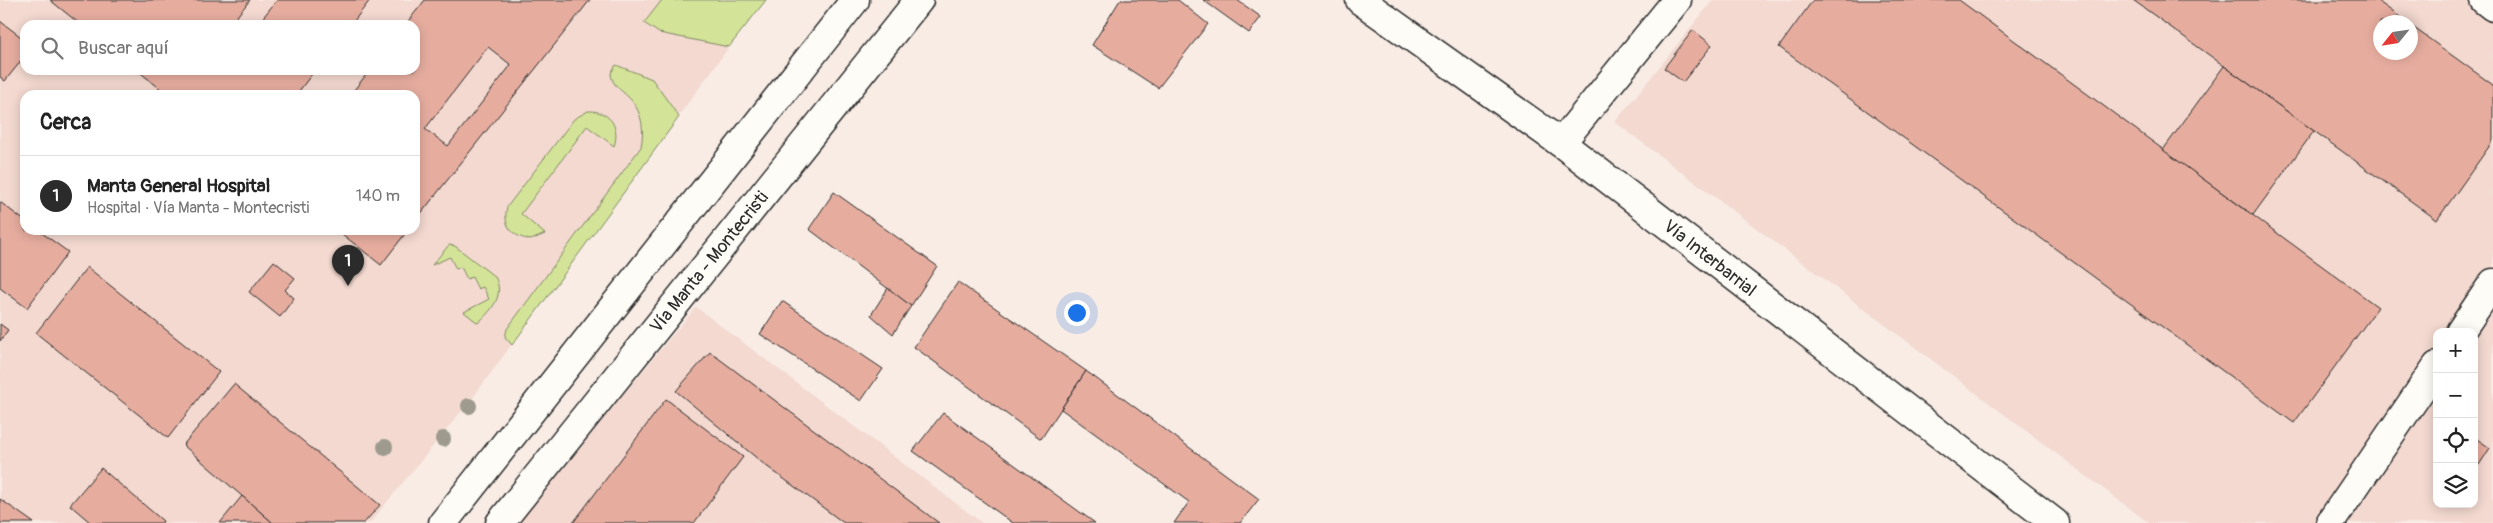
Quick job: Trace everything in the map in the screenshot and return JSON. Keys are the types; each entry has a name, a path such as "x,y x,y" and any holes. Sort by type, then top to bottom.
{"main road":[{"path":"443,523 855,0"},
{"name":"Vía Manta - Montecristi","path":"500,523 919,0"},
{"name":"Vía Interbarrial","path":"1360,0 1561,143 2055,523"},
{"path":"1561,143 1677,0"},
{"path":"2484,0 2493,7"},
{"path":"2463,328 2493,283"},
{"path":"2330,523 2433,372"}],"shaded area":[{"path":"0,0 766,0 729,47 477,392 370,523 0,523"},
{"path":"1713,0 2493,0 2493,523 2149,523 1615,122"},
{"path":"696,307 982,523 516,523"}],"green space":[{"path":"662,0 766,0 729,47 659,33 644,23"},
{"path":"616,65 652,79 679,117 512,345 505,337 507,329 641,147 642,129 640,117 636,106 613,81 611,73"},
{"path":"588,111 601,113 611,121 616,132 614,146 587,126 521,214 545,234 531,240 519,236 510,230 506,220 507,207 574,119"},
{"path":"449,245 455,246 495,277 498,284 499,290 496,302 478,323 464,312 489,299 483,287 478,289 472,277 467,279 461,267 456,269 450,257 432,265"}],"building":[{"path":"50,0 250,0 234,20 75,20"},
{"path":"277,0 370,0 355,20 261,20"},
{"path":"425,0 590,0 420,215 420,90 354,90 366,75 420,75 420,20 409,20","holes":["488,47 511,65 448,146 425,129"]},
{"path":"1120,0 1178,0 1208,24 1158,88 1092,45"},
{"path":"1203,0 1237,0 1261,17 1249,33"},
{"path":"1813,0 1959,0 2378,307 2294,423 1779,47"},
{"path":"2133,0 2376,0 2397,15 2373,15 2373,60 2418,60 2418,31 2493,85 2493,141 2437,220"},
{"path":"0,21 20,36 20,62 5,81 0,77"},
{"path":"1693,30 1712,45 1683,82 1664,68"},
{"path":"2224,66 2314,131 2253,215 2163,150"},
{"path":"143,75 311,75 300,90 162,90"},
{"path":"834,192 937,266 911,306 809,229"},
{"path":"0,202 20,217 20,235 45,235 68,252 27,308 0,288"},
{"path":"343,235 404,235 381,265"},
{"path":"274,261 295,278 285,290 294,298 280,317 249,292"},
{"path":"87,267 219,372 168,438 36,333"},
{"path":"958,282 1086,371 1041,439 914,347"},
{"path":"888,288 911,306 893,334 871,315"},
{"path":"782,301 883,369 861,401 760,334"},
{"path":"0,324 8,330 0,341"},
{"path":"710,352 939,523 844,523 765,465 676,391"},
{"path":"1086,371 1259,499 1240,523 1174,523 1189,502 1061,409"},
{"path":"234,384 380,505 364,523 273,523 183,445"},
{"path":"666,399 743,457 694,523 573,523"},
{"path":"943,413 1095,523 1013,523 913,451"},
{"path":"2478,440 2490,448 2478,464"},
{"path":"101,468 163,521 162,523 91,523 70,505"},
{"path":"242,496 273,523 220,523"},
{"path":"0,499 34,523 0,523"}],"place":[{"name":"Manta General Hospital","path":"348,286"}]}
